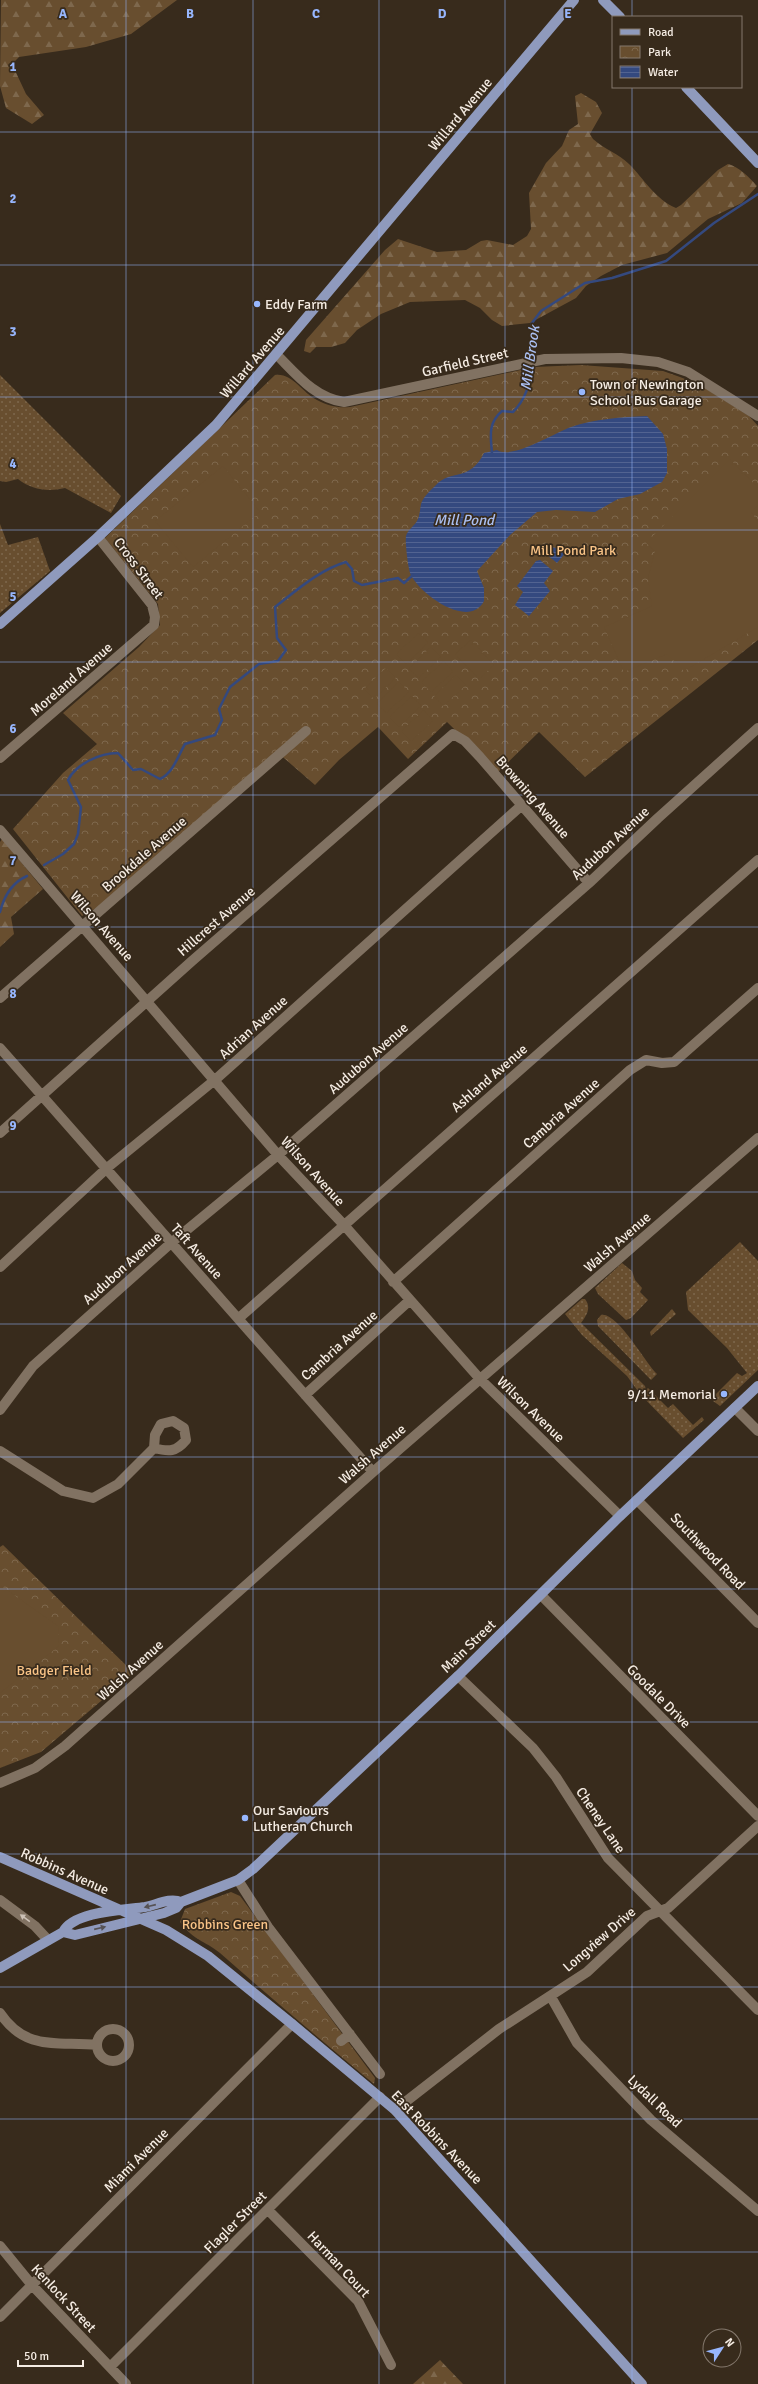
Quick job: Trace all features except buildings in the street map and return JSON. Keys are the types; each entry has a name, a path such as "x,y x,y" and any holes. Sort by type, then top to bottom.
{"main road":[{"name":"Willard Avenue","path":"0,624 98,537 201,441 277,355 574,0"},
{"path":"603,0 619,16"},
{"path":"687,88 758,163"},
{"name":"Main Street","path":"181,1902 238,1880 253,1869 458,1676 620,1516 758,1386"},
{"name":"Robbins Avenue","path":"0,1857 118,1910"},
{"path":"0,1968 63,1932 67,1926 93,1915 144,1907 173,1900 181,1902"},
{"path":"63,1932 75,1935 139,1919 172,1910 181,1902"},
{"name":"East Robbins Avenue","path":"118,1910 166,1930 208,1956 395,2110 642,2384"}],"street":[{"name":"Garfield Street","path":"277,355 316,393 333,400 344,402 545,359 643,359 670,365 702,380 758,416"},
{"name":"Cross Street","path":"98,537 152,605 156,617"},
{"name":"Moreland Avenue","path":"0,758 154,625 156,617"},
{"name":"Audubon Avenue","path":"0,1410 33,1366 171,1243 278,1155 589,883 658,818 758,728"},
{"name":"Brookdale Avenue","path":"0,998 306,731"},
{"name":"Browning Avenue","path":"453,734 465,742 589,883"},
{"name":"Hillcrest Avenue","path":"0,1133 40,1095 427,754 453,734"},
{"name":"Adrian Avenue","path":"0,1267 107,1168 216,1079 522,805"},
{"name":"Wilson Avenue","path":"0,830 216,1079 278,1155 344,1225 409,1301 480,1379 620,1516"},
{"name":"Ashland Avenue","path":"239,1318 758,860"},
{"name":"Cambria Avenue","path":"393,1282 630,1070 646,1060 662,1063 674,1062 758,988"},
{"name":"Taft Avenue","path":"0,1048 373,1472"},
{"name":"Walsh Avenue","path":"0,1783 27,1773 51,1757 373,1472 758,1138"},
{"name":"Cambria Avenue","path":"305,1395 409,1301"},
{"path":"735,1408 758,1430"},
{"path":"0,1451 63,1491 93,1498 118,1484 154,1448"},
{"name":"Southwood Road","path":"638,1500 758,1623"},
{"name":"Goodale Drive","path":"541,1595 758,1816"},
{"name":"Cheney Lane","path":"458,1676 532,1748 556,1777 608,1858 758,2010"},
{"name":"Longview Drive","path":"395,2110 499,2029 587,1972 647,1916 668,1908 758,1826"},
{"path":"238,1880 268,1927 380,2074"},
{"path":"0,1900 35,1926 48,1940"},
{"name":"Lydall Road","path":"550,1997 577,2043 651,2120 758,2211"},
{"path":"0,2014 9,2026 36,2041 47,2044 97,2045"},
{"name":"Miami Avenue","path":"0,2317 31,2284 292,2024"},
{"path":"341,2041 350,2034"},
{"name":"Flagler Street","path":"110,2367 380,2098"},
{"name":"Harman Court","path":"268,2210 358,2301 391,2366"},
{"name":"Kenlock Street","path":"0,2246 31,2284 126,2384"}],"green space":[{"path":"1,0 177,0 131,34 86,47 19,57 12,64 26,94 44,115 32,124 6,108 0,86"},
{"path":"581,93 596,102 602,113 590,134 593,139 625,160 656,194 676,208 718,170 728,164 740,170 757,186 742,203 708,219 667,253 622,265 586,286 576,298 530,323 502,326 492,320 480,308 465,300 410,302 381,314 357,330 345,343 331,347 316,347 310,353 304,351 306,340 385,250 398,239 437,252 466,250 481,241 487,240 513,245 527,236 531,229 529,193 546,163 562,146 569,130 578,124 575,96"},
{"name":"Mill Pond Park","path":"581,365 663,371 700,385 749,416 758,426 758,640 585,777 539,732 498,772 447,722 408,759 378,727 339,760 315,785 277,752 98,907 82,916 13,829 63,773 97,744 63,713 139,647 160,625 158,604 105,538 275,375 287,377 312,397 321,402 337,407 350,407 534,367"},
{"path":"0,375 121,496 111,513 65,488 46,490 29,486 18,479 6,482 0,481"},
{"path":"730,459 758,488 758,505 751,512 758,522 758,627 684,671 667,654 624,672 604,627 652,606 648,578 655,551 646,543"},
{"path":"223,466 260,512 193,567 155,521"},
{"path":"0,524 8,545 38,537 50,571 0,613"},
{"path":"419,633 428,643 406,664 396,654"},
{"path":"471,640 494,665 479,679 455,654"},
{"path":"431,647 441,657 418,678 409,668"},
{"path":"444,661 453,672 431,692 421,682"},
{"path":"386,668 396,678 374,699 364,689"},
{"path":"456,675 466,685 443,706 434,696"},
{"path":"399,682 409,692 386,713 377,703"},
{"path":"412,696 421,706 399,727 389,717"},
{"path":"424,710 433,721 411,741 401,731"},
{"path":"2,839 43,889 11,917 14,934 0,947 0,842"},
{"path":"740,1242 758,1261 758,1370 720,1406 713,1401 714,1396 737,1373 742,1376 747,1373 727,1348 688,1310 686,1292"},
{"path":"622,1263 632,1271 635,1280 642,1288 640,1292 648,1300 631,1318 626,1320 598,1294 595,1288"},
{"path":"582,1299 585,1299 587,1302 588,1309 581,1323 645,1386 646,1390 648,1388 668,1408 673,1404 693,1425 702,1417 704,1420 683,1438 640,1394 627,1376 582,1335 565,1314"},
{"path":"672,1309 676,1314 651,1336 650,1332"},
{"path":"601,1315 608,1316 615,1321 631,1339 657,1374 651,1380 598,1326 597,1320"},
{"name":"Badger Field","path":"3,1545 134,1673 41,1752 0,1768 0,1547"},
{"path":"0,1585 58,1626 59,1646 0,1693"},
{"name":"Robbins Green","path":"231,1892 240,1896 375,2078 374,2084 220,1953 190,1933 180,1922 185,1909"},
{"path":"440,2360 463,2384 413,2384"}],"water":[{"name":"Mill Pond","path":"647,416 663,434 667,449 667,473 662,482 640,494 618,499 595,512 556,510 537,512 510,535 477,571 484,588 484,601 477,609 468,612 457,611 445,606 434,599 416,583 411,575 409,567 406,549 406,536 408,531 418,519 423,499 442,480 467,472 479,462 484,453 497,450 504,452 523,449 571,427 589,422"},
{"path":"552,547 567,551 557,563 546,554 549,548"},
{"path":"540,560 553,571 544,583 550,591 529,616 515,605 523,592 517,586 536,561"}],"waterway":[{"name":"Mill Brook","path":"531,359 532,323 541,311 585,283 612,278 666,261 714,223 758,194"},
{"name":"Mill Brook","path":"492,454 491,431 494,421 502,411 513,412 518,407 529,384 531,364"},
{"name":"Mill Brook","path":"44,865 63,854 74,844 78,834 81,807 68,780 83,764 96,757 118,753 133,770 141,769 160,779 165,776 175,764 185,744 215,735 222,720 219,709 230,687 259,664 278,661 286,650 277,638 275,607 317,575 346,562 352,569 354,581 362,585 398,578 404,583 413,575"},
{"path":"0,912 6,895 12,886 27,876"}],"place":[{"name":"Eddy Farm","path":"257,304"},
{"name":"Town of Newington School Bus Garage","path":"582,392"},
{"name":"9/11 Memorial","path":"724,1394"},
{"name":"Our Saviours Lutheran Church","path":"245,1818"}]}
